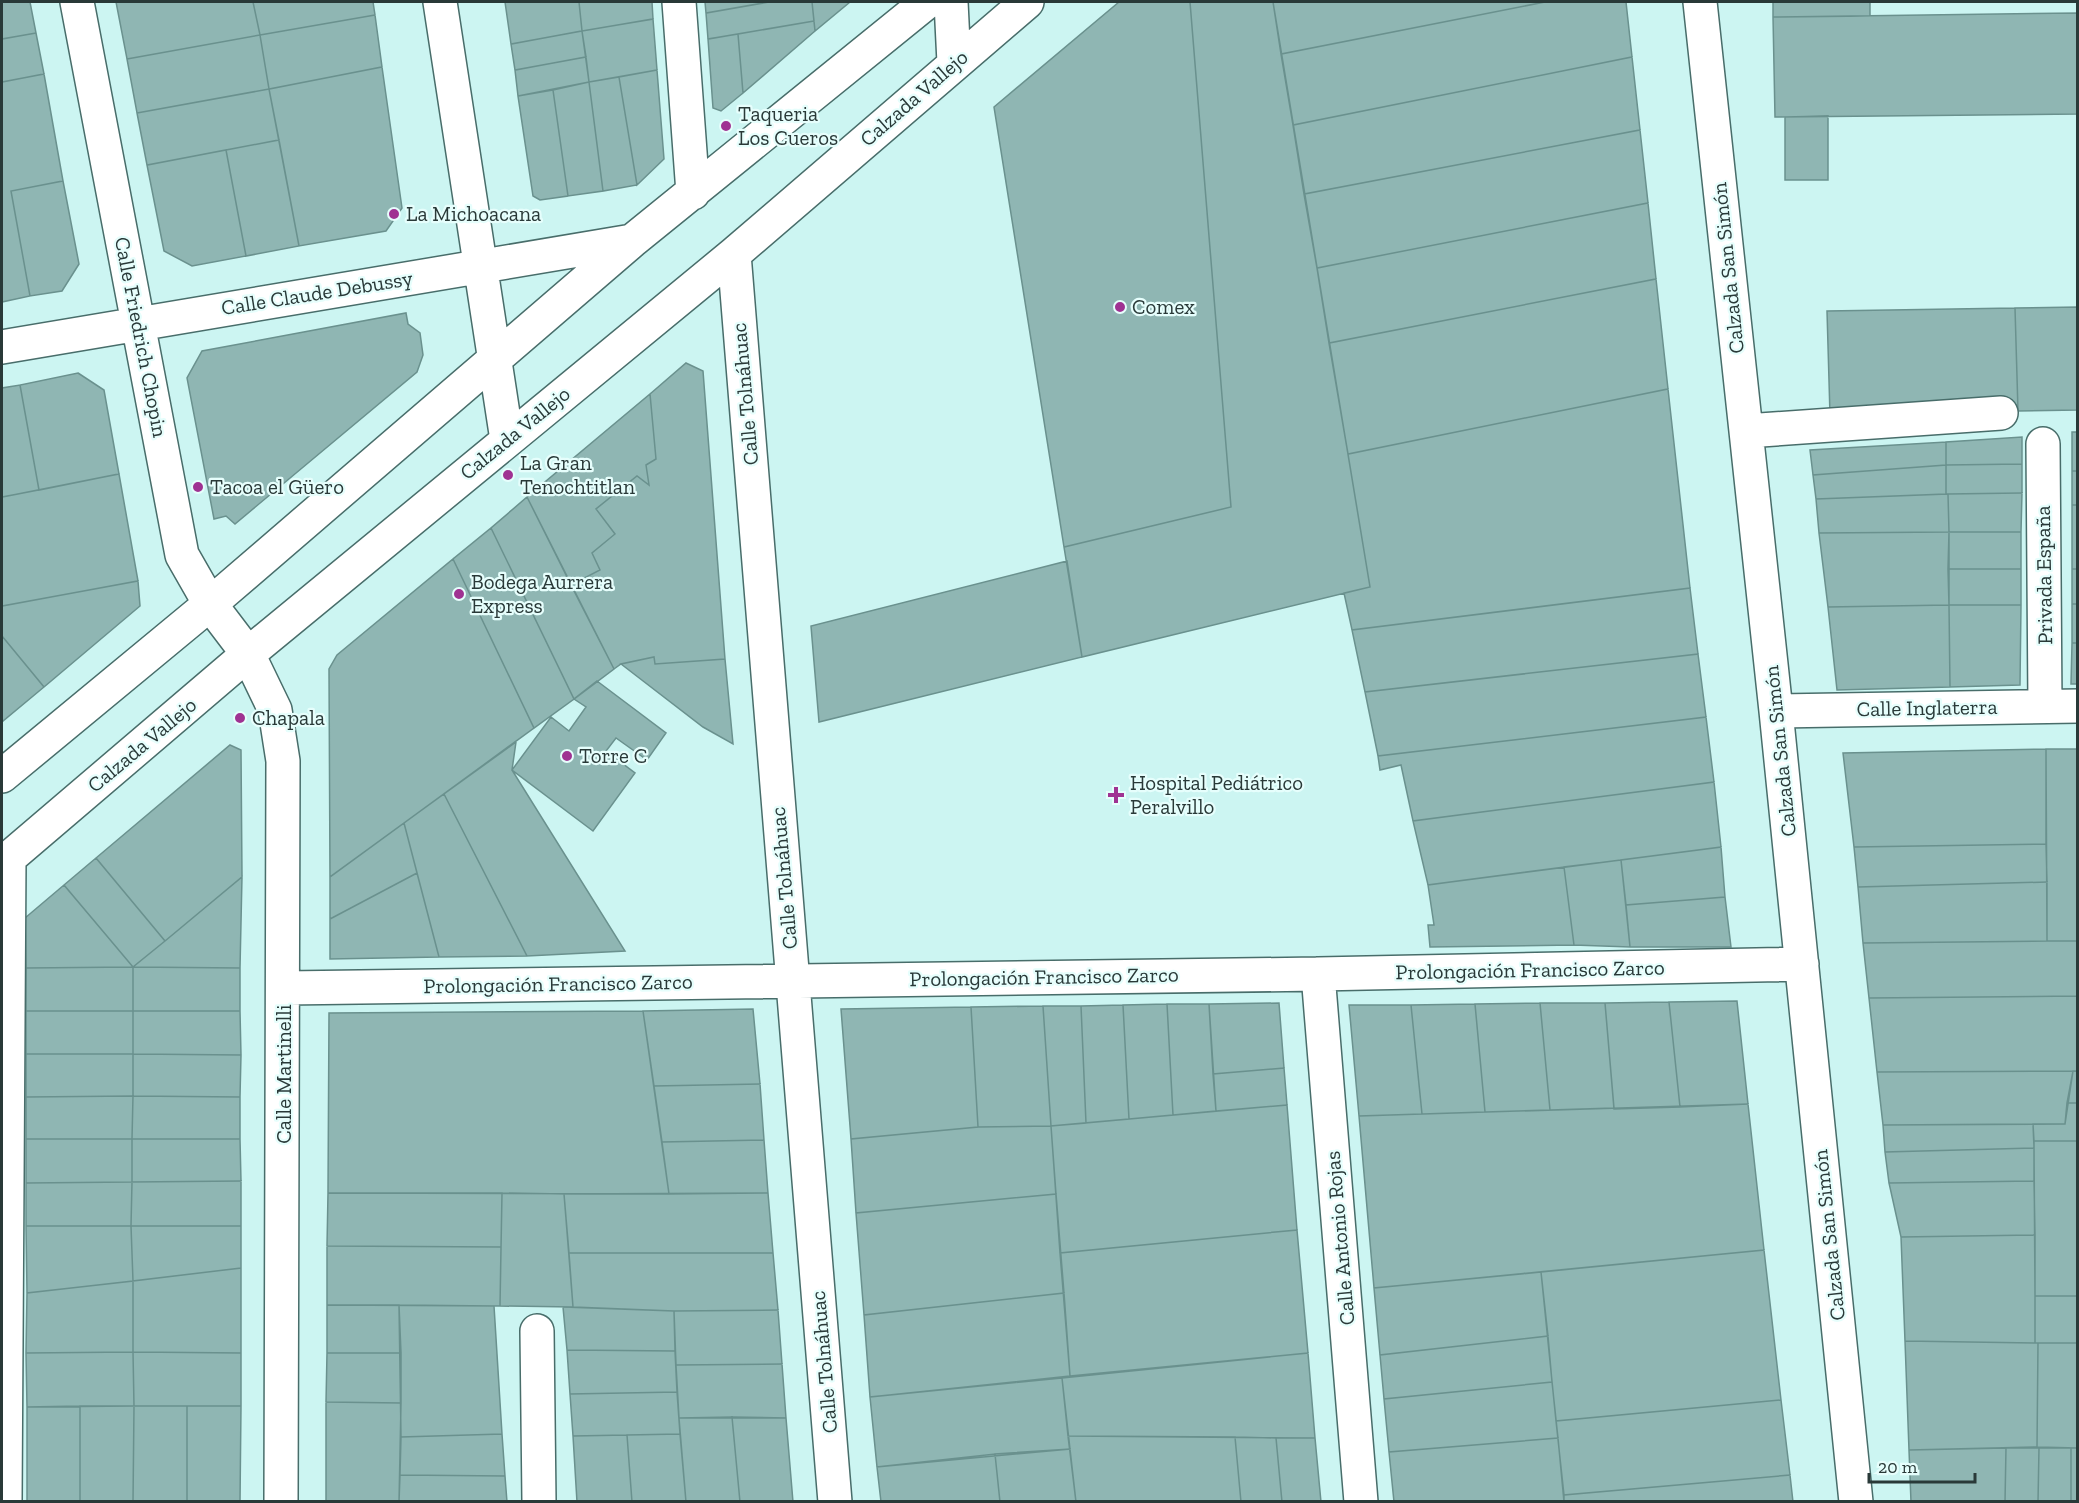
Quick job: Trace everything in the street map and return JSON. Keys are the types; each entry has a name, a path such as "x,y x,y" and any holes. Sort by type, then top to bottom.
{"street":[{"name":"Calle Friedrich Chopin","path":"77,2 182,555 210,604 248,654"},
{"path":"440,2 507,440"},
{"path":"679,2 693,193"},
{"path":"2,776 210,604 632,241 927,2"},
{"path":"951,2 954,63"},
{"name":"Calzada Vallejo","path":"5,861 248,654 734,254 1027,2"},
{"name":"Calzada San Simón","path":"1700,2 1803,964 1856,1502"},
{"name":"Calle Claude Debussy","path":"2,348 139,322 632,241"},
{"name":"Calle Tolnáhuac","path":"734,254 836,1502"},
{"path":"1746,431 2001,413"},
{"name":"Privada España","path":"2043,444 2045,706"},
{"name":"Calle Martinelli","path":"248,654 275,710 283,761 285,988 281,1502"},
{"name":"Calle Inglaterra","path":"1776,711 2078,706"},
{"path":"5,861 5,1502"},
{"name":"Prolongación Francisco Zarco","path":"285,988 1318,974 1803,964"},
{"name":"Calle Antonio Rojas","path":"1318,974 1361,1502"},
{"path":"537,1331 540,1502"}],"building":[{"path":"2,2 30,2 36,33 2,39"},
{"path":"116,2 253,2 260,35 127,59"},
{"path":"253,2 373,2 375,15 260,35"},
{"path":"505,2 579,2 582,31 511,44"},
{"path":"579,2 652,2 653,19 582,31"},
{"path":"705,2 769,2 706,13"},
{"path":"769,2 812,2 814,21 708,39 706,13"},
{"path":"812,2 850,2 815,31"},
{"name":"Comex","path":"1119,2 1190,2 1231,507 1064,547 994,107"},
{"path":"1190,2 1273,2 1370,587 1082,657 1064,547 1231,507"},
{"path":"1273,2 1545,2 1281,54"},
{"path":"1545,2 1626,2 1632,57 1293,125 1281,54"},
{"path":"1773,2 1870,2 1870,16 1773,17"},
{"path":"2078,13 2078,114 1775,117 1773,17"},
{"path":"375,15 382,67 269,89 260,35"},
{"path":"653,19 657,70 589,82 582,31"},
{"path":"814,21 815,31 743,93 738,34"},
{"path":"582,31 586,57 515,70 511,44"},
{"path":"36,33 44,74 2,82 2,39"},
{"path":"738,34 743,93 721,111 713,108 708,39"},
{"path":"260,35 269,89 137,113 127,59"},
{"path":"586,57 589,82 518,96 515,70"},
{"path":"1632,57 1640,130 1304,194 1293,125"},
{"path":"382,67 402,208 386,231 299,246 269,89"},
{"path":"657,70 664,159 637,185 619,77"},
{"path":"44,74 63,181 11,191 30,296 2,302 2,82"},
{"path":"619,77 637,185 603,191 589,82"},
{"path":"589,82 603,191 568,196 553,90"},
{"path":"269,89 279,140 147,165 137,113"},
{"path":"553,90 568,196 540,200 533,196 518,96"},
{"path":"1828,116 1828,180 1785,180 1785,117"},
{"path":"1640,130 1648,203 1317,268 1304,194"},
{"path":"279,140 299,246 246,256 226,150"},
{"path":"226,150 246,256 192,266 164,251 147,165"},
{"path":"63,181 79,264 62,291 30,296 11,191"},
{"path":"1648,203 1656,279 1329,343 1317,268"},
{"path":"1656,279 1668,389 1348,454 1329,343"},
{"path":"2078,307 2078,410 2018,411 2015,308"},
{"path":"2015,308 2018,411 1830,415 1827,311"},
{"path":"406,313 408,324 420,333 423,355 417,372 235,524 226,516 214,519 187,378 202,351"},
{"path":"686,363 703,371 725,659 655,664 654,657 621,664 614,669 571,585 600,570 592,553 615,534 596,509 637,476 649,485 646,465 656,459 650,394"},
{"path":"78,373 104,390 119,474 39,490 20,385"},
{"path":"20,385 39,490 2,497 2,388"},
{"path":"1668,389 1690,588 1352,630 1344,593 1370,587 1348,454"},
{"path":"650,394 656,459 646,465 649,485 637,476 596,509 615,534 592,553 600,570 571,585 527,497"},
{"path":"2072,432 2078,432 2078,471 2072,471"},
{"path":"2022,437 2022,464 1946,465 1946,442"},
{"path":"1946,442 1946,465 1813,475 1810,450"},
{"path":"2022,464 2022,493 1946,494 1946,465"},
{"path":"1946,465 1946,494 1816,499 1813,475"},
{"path":"2072,471 2078,471 2078,505 2072,505"},
{"path":"119,474 138,581 2,606 2,497"},
{"path":"2022,493 2021,532 1949,532 1948,494"},
{"path":"1948,494 1949,532 1819,533 1816,499"},
{"path":"527,497 614,669 574,699 491,528"},
{"path":"2072,505 2078,505 2078,569 2072,569"},
{"path":"491,528 574,699 534,728 453,559"},
{"path":"1949,532 1949,605 1828,607 1819,533"},
{"path":"1949,532 2021,532 2021,569 1948,569"},
{"path":"453,559 534,728 330,877 329,669 337,655"},
{"path":"1067,561 1082,657 819,722 811,626"},
{"path":"1948,569 2021,569 2021,605 1949,605"},
{"path":"2072,569 2078,569 2078,604 2072,604"},
{"path":"138,581 140,606 44,687 2,636 2,606"},
{"path":"1690,588 1698,654 1365,692 1352,630"},
{"path":"2072,604 2078,604 2078,643 2072,643"},
{"path":"1949,605 1950,687 1837,690 1828,607"},
{"path":"1949,605 2021,605 2020,685 1950,687"},
{"path":"2,636 44,687 3,721 2,719"},
{"path":"2072,643 2078,643 2078,684 2071,684"},
{"path":"1698,654 1706,717 1378,756 1365,692"},
{"path":"654,657 655,664 725,659 733,744 703,727 621,664"},
{"name":"Torre C","path":"597,681 666,733 647,760 616,738 606,751 635,773 593,831 512,770 551,717 569,731 586,707 574,699"},
{"path":"1706,717 1714,782 1413,821 1401,765 1380,770 1378,756"},
{"path":"516,742 512,770 625,951 527,956 444,794"},
{"path":"230,745 241,750 242,877 165,941 96,858"},
{"path":"2046,749 2046,844 1854,847 1843,753"},
{"path":"2046,749 2078,749 2078,941 2047,941"},
{"path":"1714,782 1721,847 1428,885 1413,821"},
{"path":"444,794 527,956 439,957 404,823"},
{"path":"404,823 417,873 330,919 330,877"},
{"path":"2046,844 2047,882 1858,887 1854,847"},
{"path":"1721,847 1725,897 1626,905 1621,860"},
{"path":"96,858 165,941 133,967 64,885"},
{"path":"1621,860 1630,947 1574,945 1564,867"},
{"path":"1564,867 1574,945 1430,947 1428,925 1434,925 1428,885"},
{"path":"417,873 439,957 330,959 330,919"},
{"path":"242,877 240,968 133,967 165,941"},
{"path":"2047,882 2047,941 1863,943 1858,887"},
{"path":"64,885 133,967 26,968 25,918"},
{"path":"1725,897 1731,947 1630,947 1626,905"},
{"path":"2078,941 2078,996 1869,998 1863,943"},
{"path":"133,967 133,1011 26,1011 26,968"},
{"path":"133,967 240,968 240,1011 133,1011"},
{"path":"2078,996 2078,1071 1877,1072 1869,998"},
{"path":"1737,1001 1748,1104 1680,1107 1669,1002"},
{"path":"1669,1002 1680,1107 1614,1109 1605,1003"},
{"path":"1279,1003 1284,1068 1213,1074 1209,1004"},
{"path":"1540,1003 1550,1110 1485,1112 1475,1004"},
{"path":"1540,1003 1605,1003 1614,1108 1550,1110"},
{"path":"1167,1004 1173,1115 1129,1119 1123,1005"},
{"path":"1167,1004 1209,1004 1216,1111 1173,1115"},
{"path":"1475,1004 1485,1112 1422,1114 1411,1005"},
{"path":"1123,1005 1129,1119 1086,1123 1081,1006"},
{"path":"1349,1005 1411,1005 1422,1114 1359,1116"},
{"path":"1043,1006 1051,1126 978,1127 971,1007"},
{"path":"1043,1006 1081,1006 1086,1123 1051,1126"},
{"path":"971,1007 978,1127 851,1139 841,1009"},
{"path":"753,1009 760,1084 654,1086 643,1011"},
{"path":"26,1011 133,1011 133,1054 26,1054"},
{"path":"133,1011 240,1011 241,1055 133,1054"},
{"path":"643,1011 669,1194 328,1193 329,1013"},
{"path":"26,1054 133,1054 133,1096 26,1097"},
{"path":"133,1054 241,1055 240,1097 133,1096"},
{"path":"1284,1068 1287,1105 1216,1111 1213,1074"},
{"path":"2073,1071 2065,1124 1883,1125 1877,1072"},
{"path":"2073,1071 2078,1071 2078,1103 2067,1103"},
{"path":"760,1084 764,1140 662,1142 654,1086"},
{"path":"133,1096 240,1097 240,1139 132,1139"},
{"path":"133,1096 132,1139 26,1139 26,1097"},
{"path":"2067,1103 2078,1103 2078,1141 2034,1141 2033,1124 2065,1124"},
{"path":"1748,1104 1764,1250 1374,1288 1359,1116"},
{"path":"1287,1105 1297,1230 1060,1253 1051,1126"},
{"path":"2033,1124 2034,1148 1885,1152 1883,1125"},
{"path":"1051,1126 1056,1194 856,1213 851,1139 978,1127"},
{"path":"26,1139 132,1139 132,1182 26,1183"},
{"path":"132,1139 240,1139 241,1181 132,1182"},
{"path":"764,1140 768,1193 669,1194 662,1142"},
{"path":"2034,1141 2078,1141 2078,1296 2035,1296"},
{"path":"2034,1148 2034,1181 1889,1183 1885,1152"},
{"path":"241,1181 241,1226 131,1226 132,1182"},
{"path":"2034,1181 2035,1235 1901,1237 1889,1183"},
{"path":"132,1182 131,1226 26,1226 26,1183"},
{"path":"328,1193 502,1193 501,1247 327,1246"},
{"path":"502,1193 564,1194 573,1307 500,1306"},
{"path":"768,1193 773,1253 569,1253 564,1194"},
{"path":"1056,1194 1064,1293 864,1315 856,1213"},
{"path":"26,1226 131,1226 133,1281 27,1293"},
{"path":"131,1226 241,1226 241,1268 133,1281"},
{"path":"1297,1230 1308,1353 1070,1376 1060,1253"},
{"path":"2035,1235 2035,1343 1905,1341 1901,1237"},
{"path":"327,1246 501,1247 500,1306 327,1305"},
{"path":"1764,1250 1781,1400 1556,1421 1541,1272"},
{"path":"569,1253 773,1253 778,1310 674,1311 573,1307"},
{"path":"241,1268 241,1353 133,1352 133,1281"},
{"path":"1541,1272 1548,1336 1380,1355 1374,1288"},
{"path":"133,1281 133,1352 26,1353 27,1293"},
{"path":"1064,1293 1070,1376 870,1397 864,1315"},
{"path":"2035,1296 2078,1296 2078,1343 2035,1343"},
{"path":"327,1305 399,1305 401,1353 327,1353"},
{"path":"399,1305 494,1306 502,1434 401,1437"},
{"path":"563,1307 674,1311 675,1351 567,1350"},
{"path":"778,1310 782,1364 676,1365 674,1311"},
{"path":"1548,1336 1552,1382 1384,1399 1380,1355"},
{"path":"1905,1341 2038,1343 2037,1447 1909,1450"},
{"path":"2038,1343 2078,1343 2078,1448 2037,1447"},
{"path":"567,1350 675,1351 677,1392 570,1394"},
{"path":"133,1352 134,1406 27,1407 26,1353"},
{"path":"133,1352 241,1353 241,1406 134,1406"},
{"path":"327,1353 401,1353 401,1403 326,1402"},
{"path":"1308,1353 1315,1438 1068,1436 1062,1378"},
{"path":"782,1364 786,1418 679,1418 676,1365"},
{"path":"1062,1378 1070,1449 877,1467 870,1397"},
{"path":"1552,1382 1558,1438 1389,1452 1384,1399"},
{"path":"677,1392 680,1434 573,1436 570,1394"},
{"path":"1781,1400 1790,1475 1564,1495 1556,1421"},
{"path":"326,1402 401,1403 399,1502 326,1502"},
{"path":"80,1406 80,1502 27,1502 27,1407"},
{"path":"80,1406 134,1406 133,1502 80,1502"},
{"path":"134,1406 187,1406 187,1502 133,1502"},
{"path":"187,1406 241,1406 240,1502 187,1502"},
{"path":"732,1417 740,1502 686,1502 679,1418"},
{"path":"732,1417 786,1418 793,1502 740,1502"},
{"path":"502,1434 505,1476 400,1475 401,1437"},
{"path":"680,1434 686,1502 632,1502 627,1435"},
{"path":"627,1435 632,1502 577,1502 573,1436"},
{"path":"1068,1436 1235,1437 1241,1502 1076,1502"},
{"path":"1235,1437 1276,1438 1282,1502 1241,1502"},
{"path":"1276,1438 1315,1438 1321,1502 1282,1502"},
{"path":"1558,1438 1564,1502 1394,1502 1389,1452"},
{"path":"2006,1448 2005,1502 1911,1502 1909,1450"},
{"path":"2006,1448 2039,1448 2038,1502 2005,1502"},
{"path":"2039,1448 2071,1448 2071,1502 2038,1502"},
{"path":"2071,1448 2078,1448 2078,1502 2071,1502"},
{"path":"1070,1449 1076,1502 1000,1502 995,1454"},
{"path":"995,1454 1000,1502 881,1502 877,1467"},
{"path":"400,1475 505,1476 507,1502 399,1502"},
{"path":"1790,1475 1793,1502 1564,1502 1564,1495"}],"place":[{"name":"Taqueria Los Cueros","path":"726,126"},
{"name":"La Michoacana","path":"394,214"},
{"name":"Comex","path":"1120,307"},
{"name":"La Gran Tenochtitlan","path":"508,475"},
{"name":"Tacoa el Güero","path":"198,487"},
{"name":"Bodega Aurrera Express","path":"459,594"},
{"name":"Chapala","path":"240,718"},
{"name":"Torre C","path":"567,756"},
{"name":"Hospital Pediátrico Peralvillo","path":"1116,795"}]}
